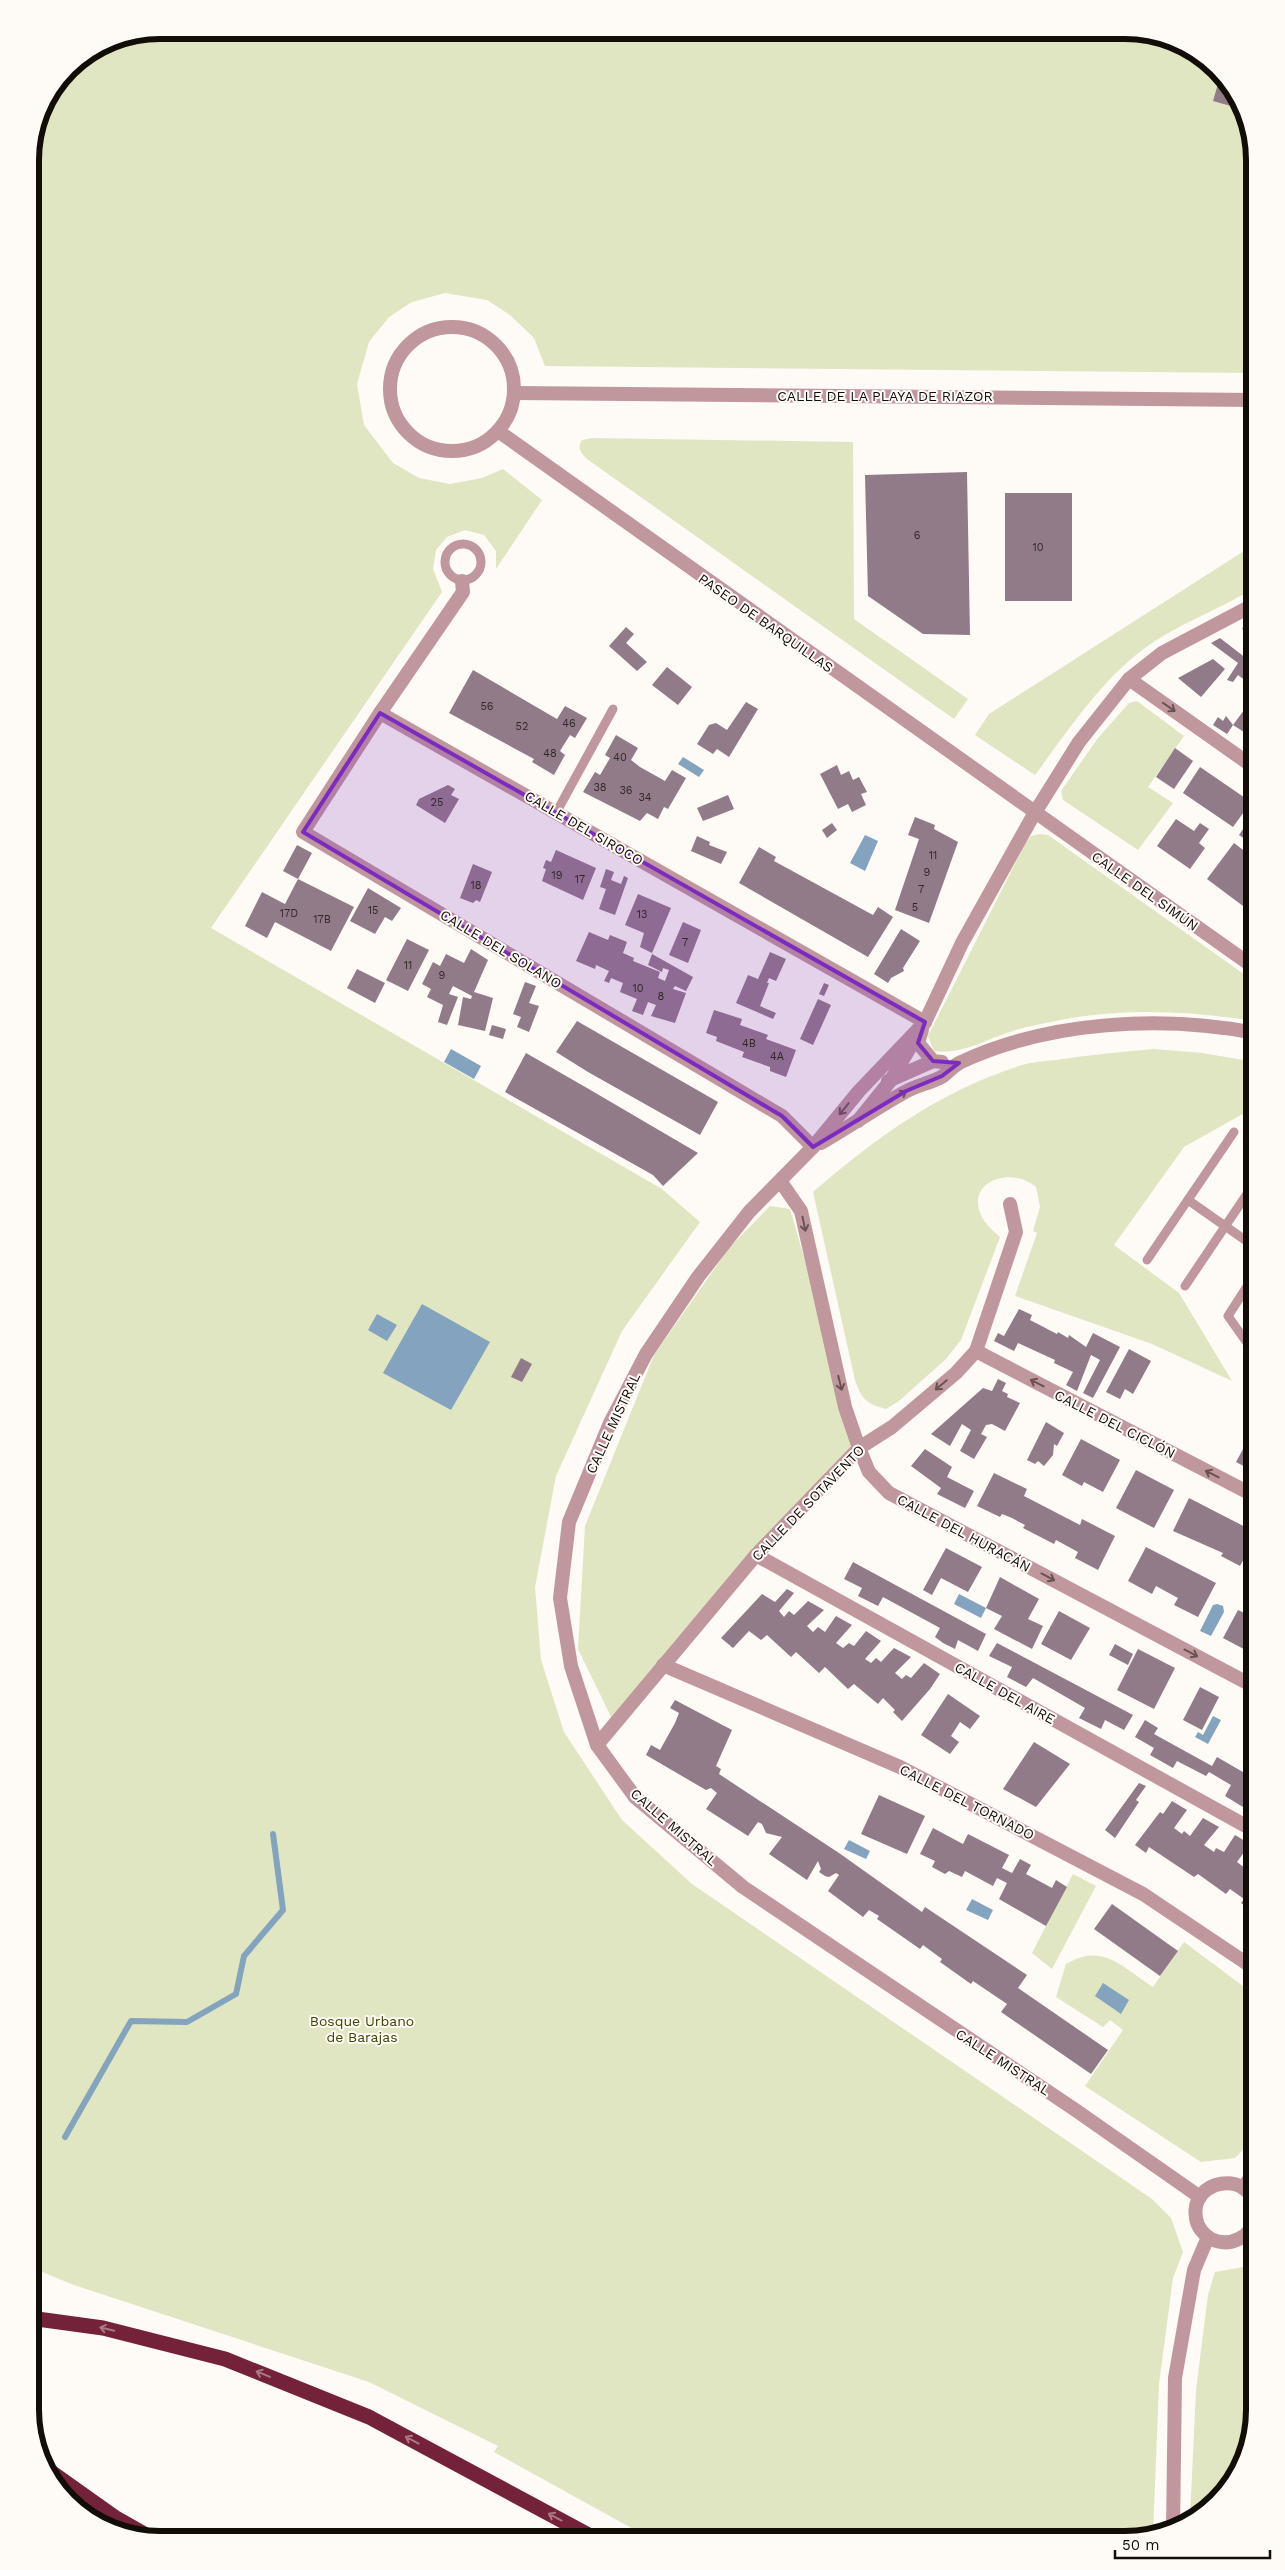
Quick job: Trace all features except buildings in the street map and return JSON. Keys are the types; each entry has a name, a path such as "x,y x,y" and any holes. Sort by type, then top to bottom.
{"highway":[{"path":"39,2319 103,2328 225,2359 369,2417 581,2531"},
{"path":"60,2478 116,2518 135,2529"}],"street":[{"path":"444,327 466,328 486,336 503,352 512,372 515,393 512,407 498,431 481,445 460,452 438,450 417,442 401,427 391,407 388,386 394,364 405,346 423,333 444,327"},
{"name":"CALLE DE LA PLAYA DE RIAZOR","path":"515,393 1246,400"},
{"name":"PASEO DE BARQUILLAS","path":"498,431 1034,814"},
{"path":"380,713 463,592 462,581"},
{"path":"858,1121 891,1080 925,1022 962,943 1034,814 1078,742 1129,679 1162,653 1246,609"},
{"path":"1129,679 1246,762"},
{"name":"CALLE DEL SIROCO","path":"380,713 925,1022"},
{"name":"CALLE DEL SOLANO","path":"380,713 303,832 782,1116 813,1148"},
{"name":"CALLE DEL SIMÚN","path":"1034,814 1246,962"},
{"path":"925,1022 918,1043 934,1061"},
{"path":"813,1148 859,1091 925,1022"},
{"path":"813,1148 906,1091 942,1076 959,1062 1016,1042 1097,1026 1166,1022 1213,1026 1246,1032"},
{"path":"859,1091 891,1080 934,1061 959,1062"},
{"name":"CALLE MISTRAL","path":"813,1148 749,1212 731,1234 698,1277 646,1354 610,1423 569,1522 560,1598 571,1666 597,1745 635,1797 743,1887 1200,2196"},
{"name":"CALLE DEL HURACÁN","path":"781,1182 801,1211 841,1387 859,1448 869,1472 888,1493 1246,1682"},
{"name":"CALLE DE SOTAVENTO","path":"597,1745 756,1555 859,1448 892,1426 956,1373 976,1351 1016,1232 1010,1204"},
{"name":"CALLE DEL CICLÓN","path":"976,1351 1246,1491"},
{"name":"CALLE DEL AIRE","path":"756,1555 1246,1826"},
{"name":"CALLE DEL TORNADO","path":"663,1665 900,1767 1143,1894 1246,1963"},
{"path":"1246,2191 1228,2182 1219,2183 1205,2190 1200,2196 1196,2217 1201,2230 1208,2237 1228,2243 1246,2236"},
{"path":"1243,2188 1246,2184"},
{"path":"1173,2521 1176,2378 1194,2270 1208,2237"}],"lane":[{"path":"462,544 474,548 482,563 474,578 462,581 451,576 444,566 447,553 456,545 462,544"},
{"path":"556,813 613,709"},
{"path":"1147,1260 1234,1132"},
{"path":"1185,1286 1246,1196"},
{"path":"1188,1200 1246,1241"},
{"path":"1246,1288 1228,1316 1246,1341"}],"highlighted area":[{"path":"380,713 925,1022 918,1043 933,1061 959,1063 942,1076 906,1091 813,1147 782,1116 303,832"}],"green space":[{"name":"Bosque Urbano de Barajas","path":"160,39 1133,39 1149,41 1179,51 1211,74 1221,86 1237,113 1244,136 1246,152 1246,373 545,366 534,338 510,315 487,300 445,293 412,302 389,317 369,342 357,384 364,425 393,463 419,478 450,484 482,478 503,469 542,500 496,569 496,551 484,535 465,530 447,537 436,550 433,569 442,592 211,928 662,1189 700,1222 622,1331 556,1476 535,1587 541,1660 564,1732 622,1820 692,1884 1152,2199 1171,2218 1183,2252 1173,2278 1159,2384 1153,2528 1126,2531 637,2531 494,2452 498,2446 369,2382 74,2285 39,2271 39,152 43,128 51,106 69,80 99,55 128,43"},
{"path":"592,438 853,442 854,619 968,699 954,719 587,459 581,452 580,446 582,440"},
{"path":"1246,550 1246,593 1158,639 1129,661 1099,691 1035,775 975,735 989,714"},
{"path":"1137,701 1184,736 1148,787 1173,803 1138,850 1063,800 1061,791 1098,738 1129,703"},
{"path":"1048,835 1246,976 1246,1020 1178,1013 1128,1012 1102,1014 1025,1027 954,1051 934,1051 928,1036 1025,844 1031,836"},
{"path":"1154,1049 1202,1053 1246,1060 1246,1112 1184,1147 1114,1245 1179,1293 1232,1381 1152,1344 1015,1296 1037,1233 1033,1231 1040,1207 1036,1187 1026,1181 1005,1177 986,1185 980,1192 978,1201 980,1213 991,1229 1000,1237 961,1340 946,1359 899,1401 886,1409 869,1402 862,1396 855,1380 813,1192 886,1135 937,1102 964,1088 1022,1065"},
{"path":"770,1206 790,1209 859,1448 614,1723 578,1649 585,1526 654,1355 729,1248"},
{"path":"1073,1874 1096,1886 1052,1969 1032,1953"},
{"path":"1184,1942 1246,1988 1246,2146 1235,2158 1201,2162 1085,2086 1123,2030 1110,2020 1103,2027 1056,1997 1066,1964 1079,1958 1102,1956 1122,1965 1153,1987"},
{"path":"1246,2267 1245,2426 1237,2457 1226,2478 1211,2496 1190,2512 1196,2390 1208,2295 1215,2272"}],"water":[{"path":"683,757 704,770 699,777 678,764"},
{"path":"865,835 878,841 865,871 850,863"},
{"path":"451,1049 481,1066 474,1079 444,1062"},
{"path":"422,1304 490,1342 451,1410 383,1373"},
{"path":"377,1314 397,1325 387,1341 368,1330"},
{"path":"959,1594 986,1608 981,1618 954,1604"},
{"path":"1213,1605 1223,1606 1224,1612 1211,1636 1200,1631"},
{"path":"1213,1716 1221,1720 1208,1744 1195,1737 1198,1732 1203,1735"},
{"path":"849,1840 870,1851 866,1859 844,1849"},
{"path":"972,1899 993,1910 988,1920 966,1910"},
{"path":"1103,1983 1129,2000 1121,2014 1095,1996"}],"waterway":[{"path":"65,2137 131,2021 187,2022 236,1994 244,1956 283,1910 273,1834"}]}
